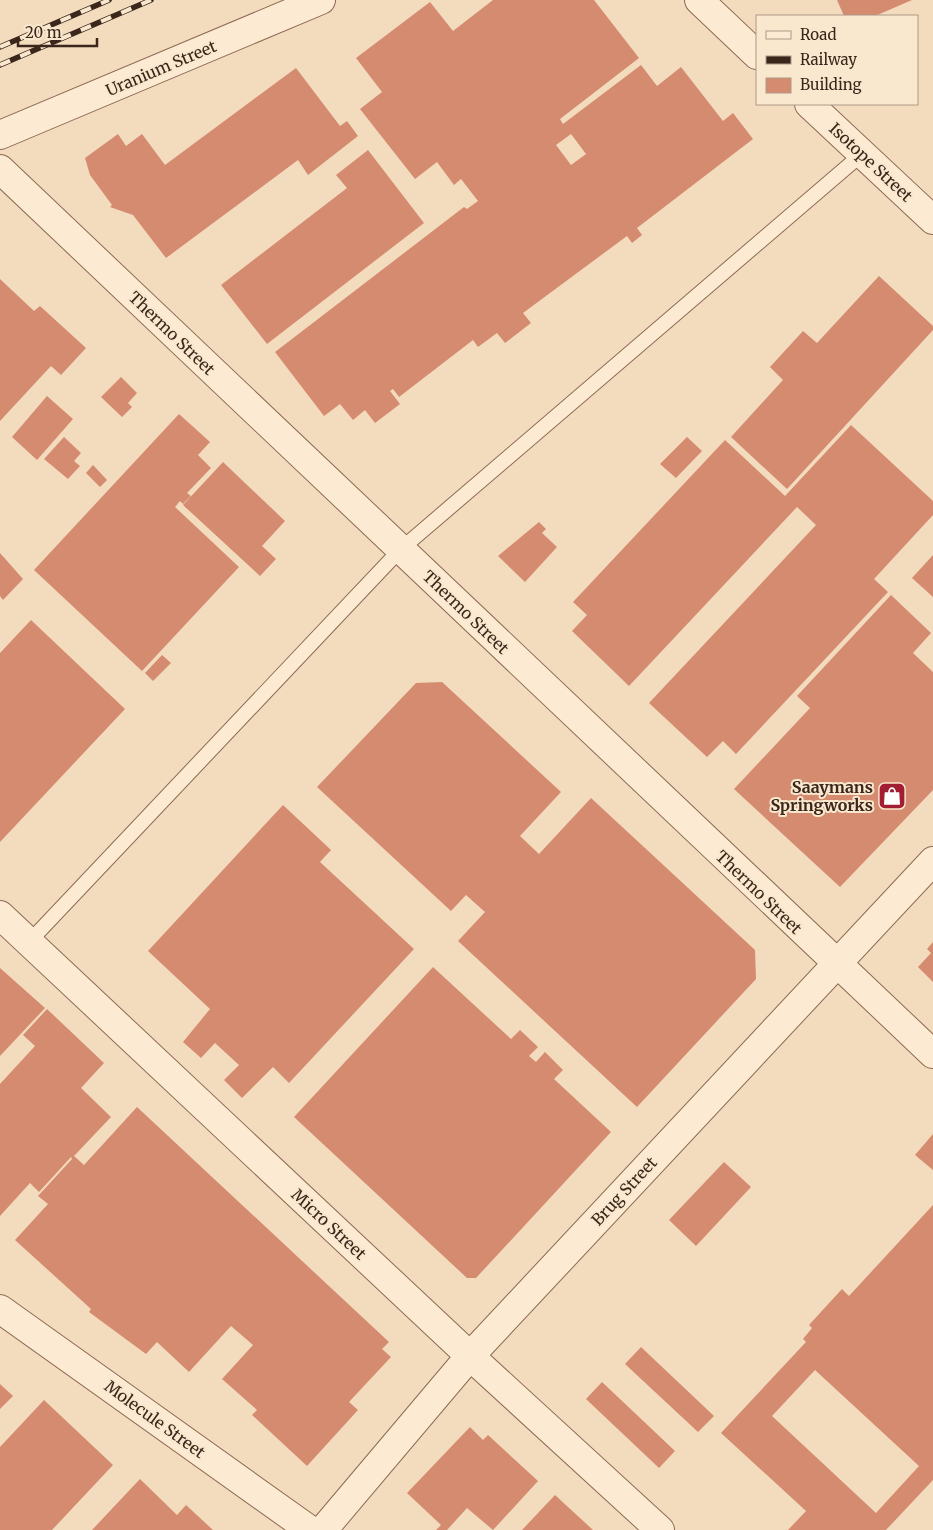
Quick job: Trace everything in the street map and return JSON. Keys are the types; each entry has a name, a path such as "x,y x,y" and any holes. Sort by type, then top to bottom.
{"street":[{"name":"Uranium Street","path":"0,135 321,0"},
{"path":"698,0 756,54"},
{"name":"Isotope Street","path":"810,105 933,220"},
{"name":"Thermo Street","path":"0,169 933,1054"},
{"name":"Brug Street","path":"323,1530 470,1356 933,861"},
{"name":"Micro Street","path":"0,915 470,1356 660,1530"},
{"name":"Molecule Street","path":"0,1309 310,1530"}],"lane":[{"path":"29,942 400,550 862,154"}],"building":[{"path":"493,0 594,0 639,58 560,119 563,124 641,65 657,86 681,67 723,121 733,113 753,139 637,228 642,235 632,243 627,236 523,313 531,323 505,343 497,333 478,347 473,340 399,397 393,389 390,391 400,404 375,423 365,410 353,420 340,404 324,416 275,352 464,207 467,209 478,201 461,179 454,185 437,162 415,179 360,109 382,92 356,58 430,2 453,31","holes":["571,134 586,154 571,165 556,145"]},
{"path":"837,0 912,0 877,15 844,15"},
{"path":"296,68 340,126 347,121 358,136 308,175 298,160 166,258 133,215 110,207 112,205 90,175 85,158 118,134 126,146 142,134 165,165"},
{"path":"368,150 424,223 267,344 221,285 347,188 336,175"},
{"path":"879,276 933,326 933,330 787,489 731,437 783,380 770,367 803,331 817,343"},
{"path":"0,279 34,311 40,306 86,348 61,375 51,366 0,421"},
{"path":"121,377 137,393 128,403 132,407 122,417 101,397"},
{"path":"47,396 73,419 37,460 12,437"},
{"path":"179,414 210,442 198,455 211,468 187,493 191,496 183,504 180,501 175,507 239,567 142,671 34,570"},
{"path":"851,425 933,501 933,515 874,579 888,592 736,754 723,741 707,757 649,703 816,525 797,507 629,686 572,631 587,615 573,602 725,440 785,496"},
{"path":"64,437 81,453 74,461 80,466 68,479 44,459"},
{"path":"687,437 702,451 676,478 660,464"},
{"path":"223,462 285,521 262,546 276,559 260,576 183,505"},
{"path":"93,465 107,480 100,487 86,473"},
{"path":"539,522 546,529 542,533 557,547 525,582 498,556"},
{"path":"0,553 23,579 3,600 0,596"},
{"path":"933,555 933,597 912,578"},
{"path":"891,595 931,633 913,653 933,672 933,790 840,887 734,789 810,708 797,696"},
{"path":"31,620 125,709 0,842 0,653"},
{"path":"162,655 171,663 153,681 145,673"},
{"path":"442,682 561,792 520,836 539,854 591,798 755,950 756,979 637,1107 458,941 485,912 466,895 451,911 317,787 416,683"},
{"path":"283,805 331,850 320,862 414,949 289,1083 273,1067 242,1098 224,1080 239,1065 215,1043 201,1058 183,1042 210,1009 148,951"},
{"path":"933,942 933,982 918,967 931,953 927,949"},
{"path":"433,967 511,1039 520,1030 538,1047 529,1056 536,1062 545,1052 563,1070 554,1079 611,1132 476,1278 467,1278 294,1117"},
{"path":"0,968 45,1008 0,1056"},
{"path":"47,1009 104,1063 81,1088 111,1117 74,1156 84,1165 137,1107 389,1342 382,1349 391,1357 349,1402 358,1410 307,1466 252,1415 257,1410 222,1379 253,1345 231,1326 189,1372 157,1342 146,1354 89,1312 91,1309 15,1240 48,1204 38,1196 72,1159 71,1157 39,1192 30,1183 0,1216 0,1084 35,1046 23,1035"},
{"path":"933,1134 933,1170 915,1155"},
{"path":"724,1162 751,1187 696,1246 669,1220"},
{"path":"933,1205 933,1480 886,1530 788,1530 806,1511 721,1433 806,1342 803,1339 812,1328 809,1325 842,1289 849,1296","holes":["815,1370 919,1466 876,1513 772,1416"]},
{"path":"641,1347 714,1416 698,1432 625,1364"},
{"path":"602,1382 675,1451 659,1468 586,1399"},
{"path":"0,1384 13,1396 0,1409"},
{"path":"44,1400 113,1465 52,1530 0,1530 0,1447"},
{"path":"470,1427 483,1440 488,1435 538,1481 493,1530 467,1508 447,1530 436,1530 441,1525 407,1493"},
{"path":"140,1479 177,1515 186,1505 213,1530 92,1530"},
{"path":"555,1495 593,1530 522,1530"}],"railway":[{"path":"0,47 109,0"},
{"path":"0,65 151,0"}],"place":[{"name":"Saaymans Springworks","path":"892,796"}]}
